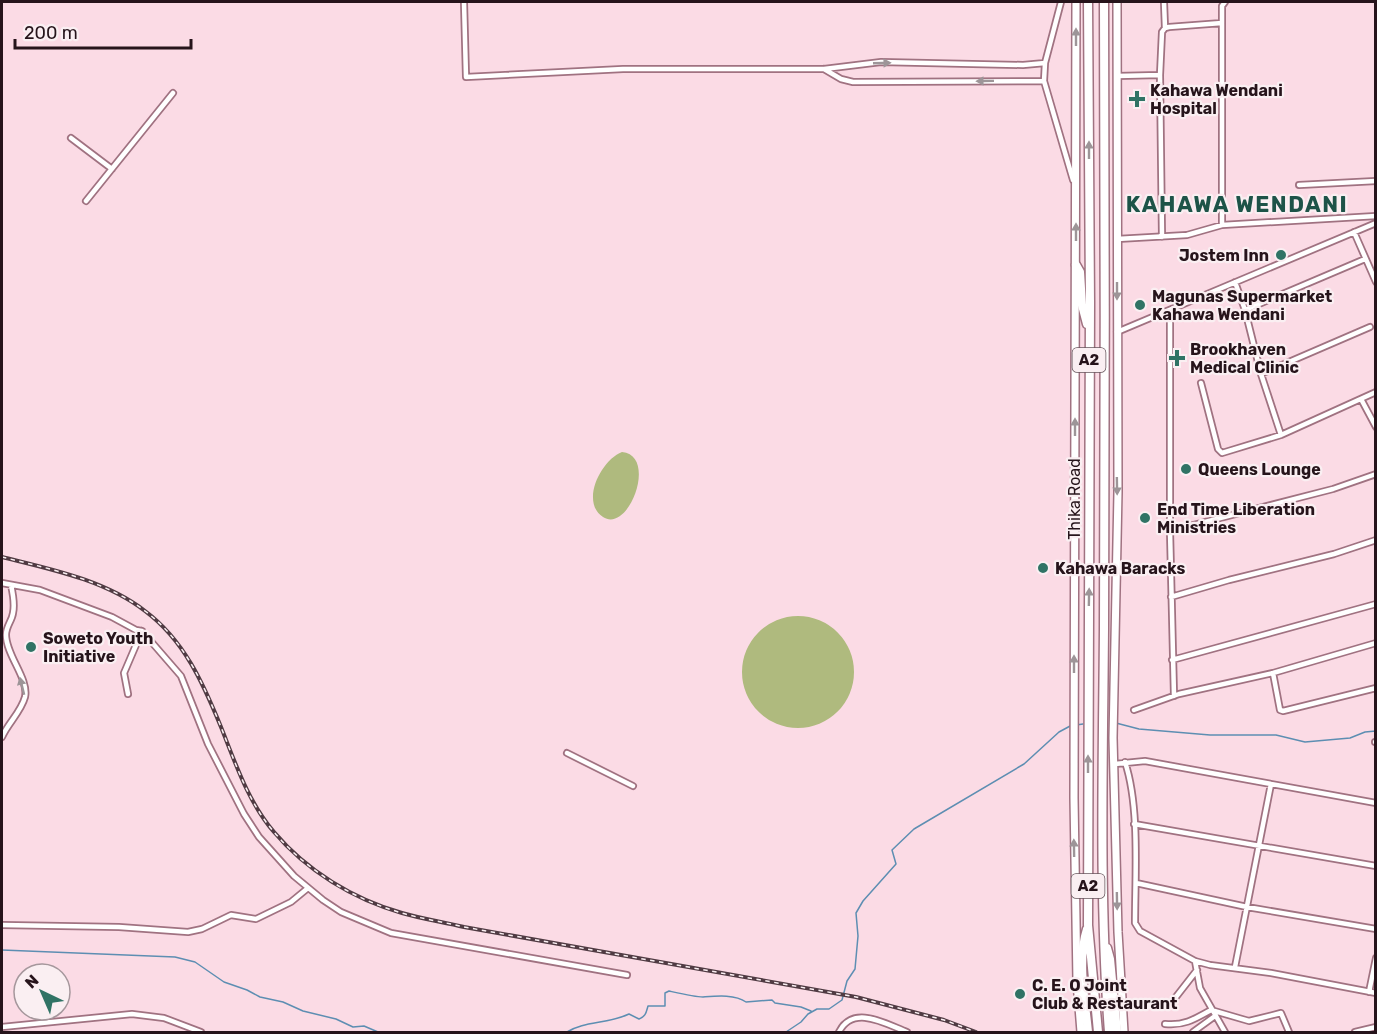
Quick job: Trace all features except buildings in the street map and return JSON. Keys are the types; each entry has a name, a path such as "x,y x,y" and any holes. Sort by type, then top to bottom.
{"highway":[{"name":"Thika Road","path":"1088,2 1090,333 1088,925 1098,1032"},
{"name":"Thika Road","path":"1104,2 1105,308 1102,738 1103,936 1109,1032"},
{"path":"1076,265 1080,272 1082,305 1090,333"},
{"path":"1088,925 1083,939 1083,956 1088,1032"},
{"path":"1103,936 1110,959 1117,1032"}],"main road":[{"name":"Thika Road","path":"1076,2 1074,864 1077,982 1081,1032"},
{"path":"1117,2 1113,738 1118,932 1124,1032"}],"street":[{"path":"464,2 465,77 623,69 824,69 881,62 1023,65 1045,63"},
{"path":"1061,2 1045,63 1044,81 1076,188"},
{"path":"1162,237 1160,75 1162,32 1165,28 1164,2"},
{"path":"1222,225 1222,6 1225,2"},
{"path":"1165,28 1222,23"},
{"path":"824,69 841,79 853,82 1044,81"},
{"path":"1117,76 1160,75"},
{"path":"86,201 172,93"},
{"path":"71,138 112,169"},
{"path":"1299,185 1376,181"},
{"path":"1117,239 1187,235 1222,225 1376,216"},
{"path":"1117,332 1376,223"},
{"path":"1354,232 1376,282"},
{"path":"1245,310 1365,259"},
{"path":"1235,282 1281,435"},
{"path":"1170,310 1170,531 1174,696"},
{"path":"1261,374 1370,327"},
{"path":"1202,383 1219,452 1222,453 1281,435 1376,392"},
{"path":"1361,399 1376,427"},
{"path":"1170,531 1333,489 1376,474"},
{"path":"1171,597 1334,554 1376,540"},
{"path":"2,583 40,590 112,617 136,630 142,630 181,676 203,734 244,814 266,847 308,888 341,912 391,933 627,975"},
{"path":"2,737 25,693 6,639 14,611 11,585"},
{"path":"1172,660 1376,604"},
{"path":"128,694 124,673 142,630"},
{"path":"1134,710 1174,696 1273,673 1376,643"},
{"path":"1273,673 1283,711 1376,688"},
{"path":"567,753 633,786"},
{"path":"1115,764 1145,761 1376,803"},
{"path":"1125,762 1130,782 1134,824 1135,923 1137,928 1195,960 1210,965 1235,967 1376,993"},
{"path":"1235,967 1271,784"},
{"path":"1134,824 1376,866"},
{"path":"1136,883 1247,907 1376,929"},
{"path":"2,924 119,927 188,932 202,929 234,914 256,919 291,902 308,888"},
{"path":"1369,992 1376,958"},
{"path":"1195,960 1200,988 1225,1032"},
{"path":"1172,1002 1197,970"},
{"path":"1165,1024 1182,1024 1211,1010 1249,1021 1281,1013 1289,1032"},
{"path":"2,1027 132,1014 164,1018 201,1032"},
{"path":"1193,1032 1215,1016"},
{"path":"839,1032 844,1023 858,1017 884,1022 907,1032"},
{"path":"1354,1032 1376,1027"}],"green space":[{"path":"622,452 633,456 638,466 639,478 636,492 630,505 622,514 613,519 603,517 596,510 593,492 607,463"},
{"path":"798,616 819,621 837,633 849,651 854,672 849,693 837,711 819,723 798,728 777,723 759,711 747,693 742,672 747,651 759,633 777,621"}],"waterway":[{"path":"1116,723 1139,729 1210,735 1276,735 1305,742 1350,738 1365,732 1376,731"},
{"path":"1076,725 1083,724"},
{"path":"786,1032 808,1014 817,1009 829,1009 842,1000 847,981 855,969 858,936 856,913 863,901 896,864 892,850 914,829 1024,764 1059,732 1072,725"},
{"path":"2,950 175,957 195,962 224,982 260,997 336,1019 353,1027 364,1026 378,1032"},
{"path":"567,1032 574,1028 629,1014 639,1019 644,1015 648,1006 665,1006 665,993 669,991 700,997 731,997 746,1002 772,1000 775,1003 811,1011"}],"railway":[{"path":"2,557 95,583 129,600 159,623 171,635 191,663 243,781 265,820 301,859 349,892 384,907 417,917 856,997 944,1020 976,1032"}],"place":[{"name":"Kahawa Wendani Hospital","path":"1137,99"},
{"name":"Jostem Inn","path":"1281,255"},
{"name":"Magunas Supermarket Kahawa Wendani","path":"1140,305"},
{"name":"Brookhaven Medical Clinic","path":"1177,358"},
{"name":"Queens Lounge","path":"1186,469"},
{"name":"End Time Liberation Ministries","path":"1145,518"},
{"name":"Kahawa Baracks","path":"1043,568"},
{"name":"Soweto Youth Initiative","path":"31,647"},
{"name":"C. E. O Joint Club & Restaurant","path":"1020,994"}],"district":[{"name":"KAHAWA WENDANI","path":"1237,204"}]}
